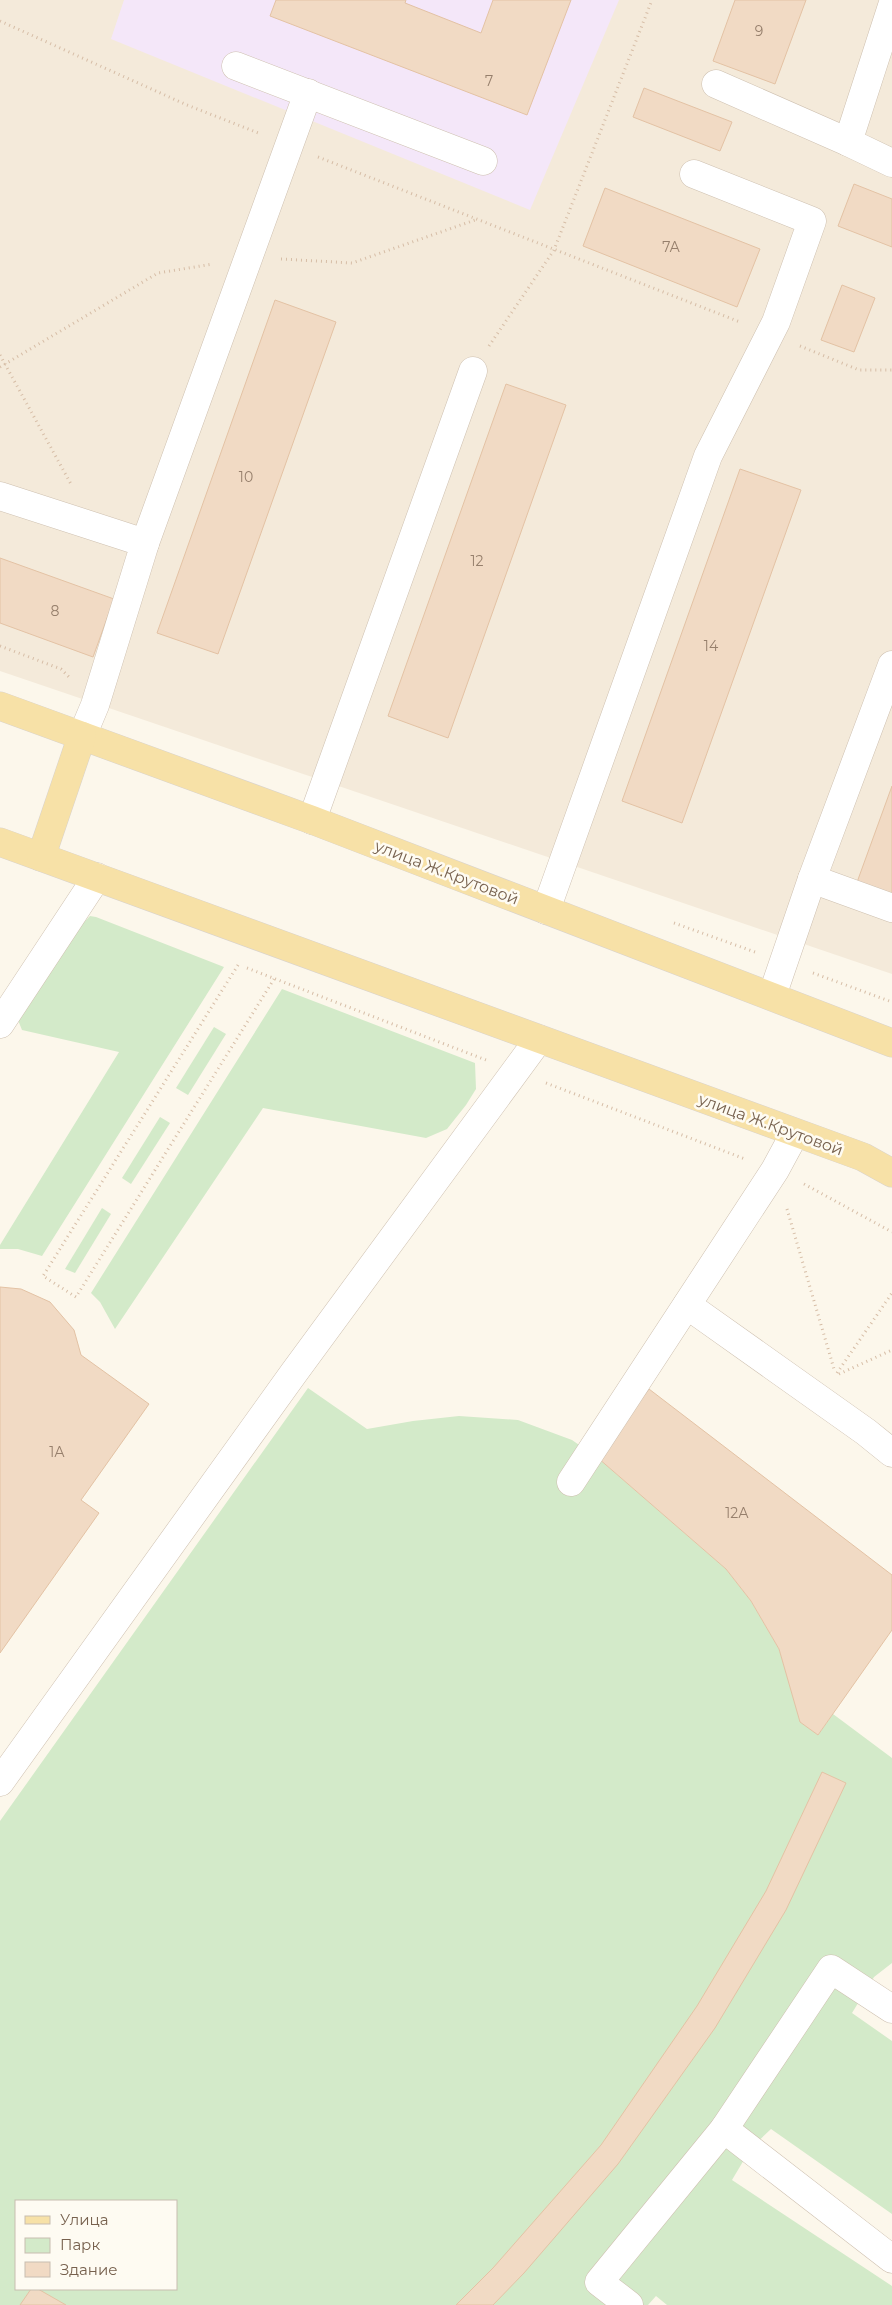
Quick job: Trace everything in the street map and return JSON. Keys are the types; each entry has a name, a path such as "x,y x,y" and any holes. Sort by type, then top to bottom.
{"main road":[{"name":"улица Ж.Крутовой","path":"0,706 312,820 892,1043"},
{"path":"41,856 82,736"},
{"name":"улица Ж.Крутовой","path":"0,842 796,1133 863,1158 892,1173"}],"lane":[{"path":"848,142 892,6"},
{"path":"236,66 483,161"},
{"path":"716,84 892,163"},
{"path":"82,736 95,705 145,543 308,93"},
{"path":"546,910 708,456 770,334 812,221 694,174"},
{"path":"312,820 473,371"},
{"path":"0,496 145,543"},
{"path":"772,996 812,878 892,665"},
{"path":"0,1024 96,877"},
{"path":"812,878 892,908"},
{"path":"0,1782 299,1366 539,1039"},
{"path":"571,1482 775,1170 796,1133"},
{"path":"687,1305 859,1427 892,1453"},
{"path":"628,2305 599,2282 724,2129 831,1969 892,2009"},
{"path":"724,2129 892,2258"}],"path":[{"path":"473,371 554,250 652,0"},
{"path":"0,21 187,105 859,370 892,370"},
{"path":"0,355 94,525"},
{"path":"0,361 6,364"},
{"path":"229,962 775,1170 892,1232"},
{"path":"238,965 43,1276 76,1297 274,979"},
{"path":"775,1170 836,1376"},
{"path":"836,1376 892,1293"},
{"path":"836,1376 892,1350"}],"shaded area":[{"path":"0,0 892,0 892,974 0,671"},
{"path":"124,0 619,0 530,210 111,39"}],"green space":[{"path":"90,916 224,967 42,1256 18,1249 0,1249 0,1245 119,1052 22,1030 18,1020 78,928"},
{"path":"282,989 475,1063 476,1089 447,1129 426,1138 263,1108 115,1329 100,1302 91,1293"},
{"path":"214,1027 226,1034 188,1095 176,1088"},
{"path":"160,1117 170,1123 131,1184 122,1178"},
{"path":"102,1208 111,1214 75,1273 65,1269"},
{"path":"308,1388 367,1429 459,1416 518,1420 572,1440 598,1458 726,1569 751,1601 779,1649 801,1722 818,1735 833,1714 892,1758 892,1963 874,1977 852,2013 892,2041 892,2214 771,2129 751,2148 732,2180 892,2286 892,2305 667,2305 656,2296 648,2305 0,2305 0,1821"}],"building":[{"path":"276,0 406,0 405,3 481,33 493,0 571,0 527,115 270,16"},
{"path":"735,0 806,0 775,84 713,61"},
{"path":"644,88 732,122 720,151 633,117"},
{"path":"854,184 892,199 892,247 838,226"},
{"path":"605,188 760,249 737,307 583,246"},
{"path":"842,285 875,298 854,352 821,340"},
{"path":"275,300 336,322 218,654 157,633"},
{"path":"506,384 566,405 448,738 388,716"},
{"path":"740,469 801,490 682,823 622,801"},
{"path":"0,558 114,599 93,657 0,623"},
{"path":"892,786 892,898 856,885"},
{"path":"0,1287 21,1289 50,1302 74,1330 81,1355 149,1404 81,1500 99,1513 0,1653"},
{"path":"649,1389 892,1575 892,1630 818,1735 800,1722 779,1649 751,1601 726,1569 598,1458"},
{"path":"822,1772 846,1783 786,1910 715,2028 618,2164 524,2273 493,2305 456,2305 493,2268 601,2145 697,2006 766,1891"},
{"path":"30,2290 40,2290 66,2305 20,2305"}]}
